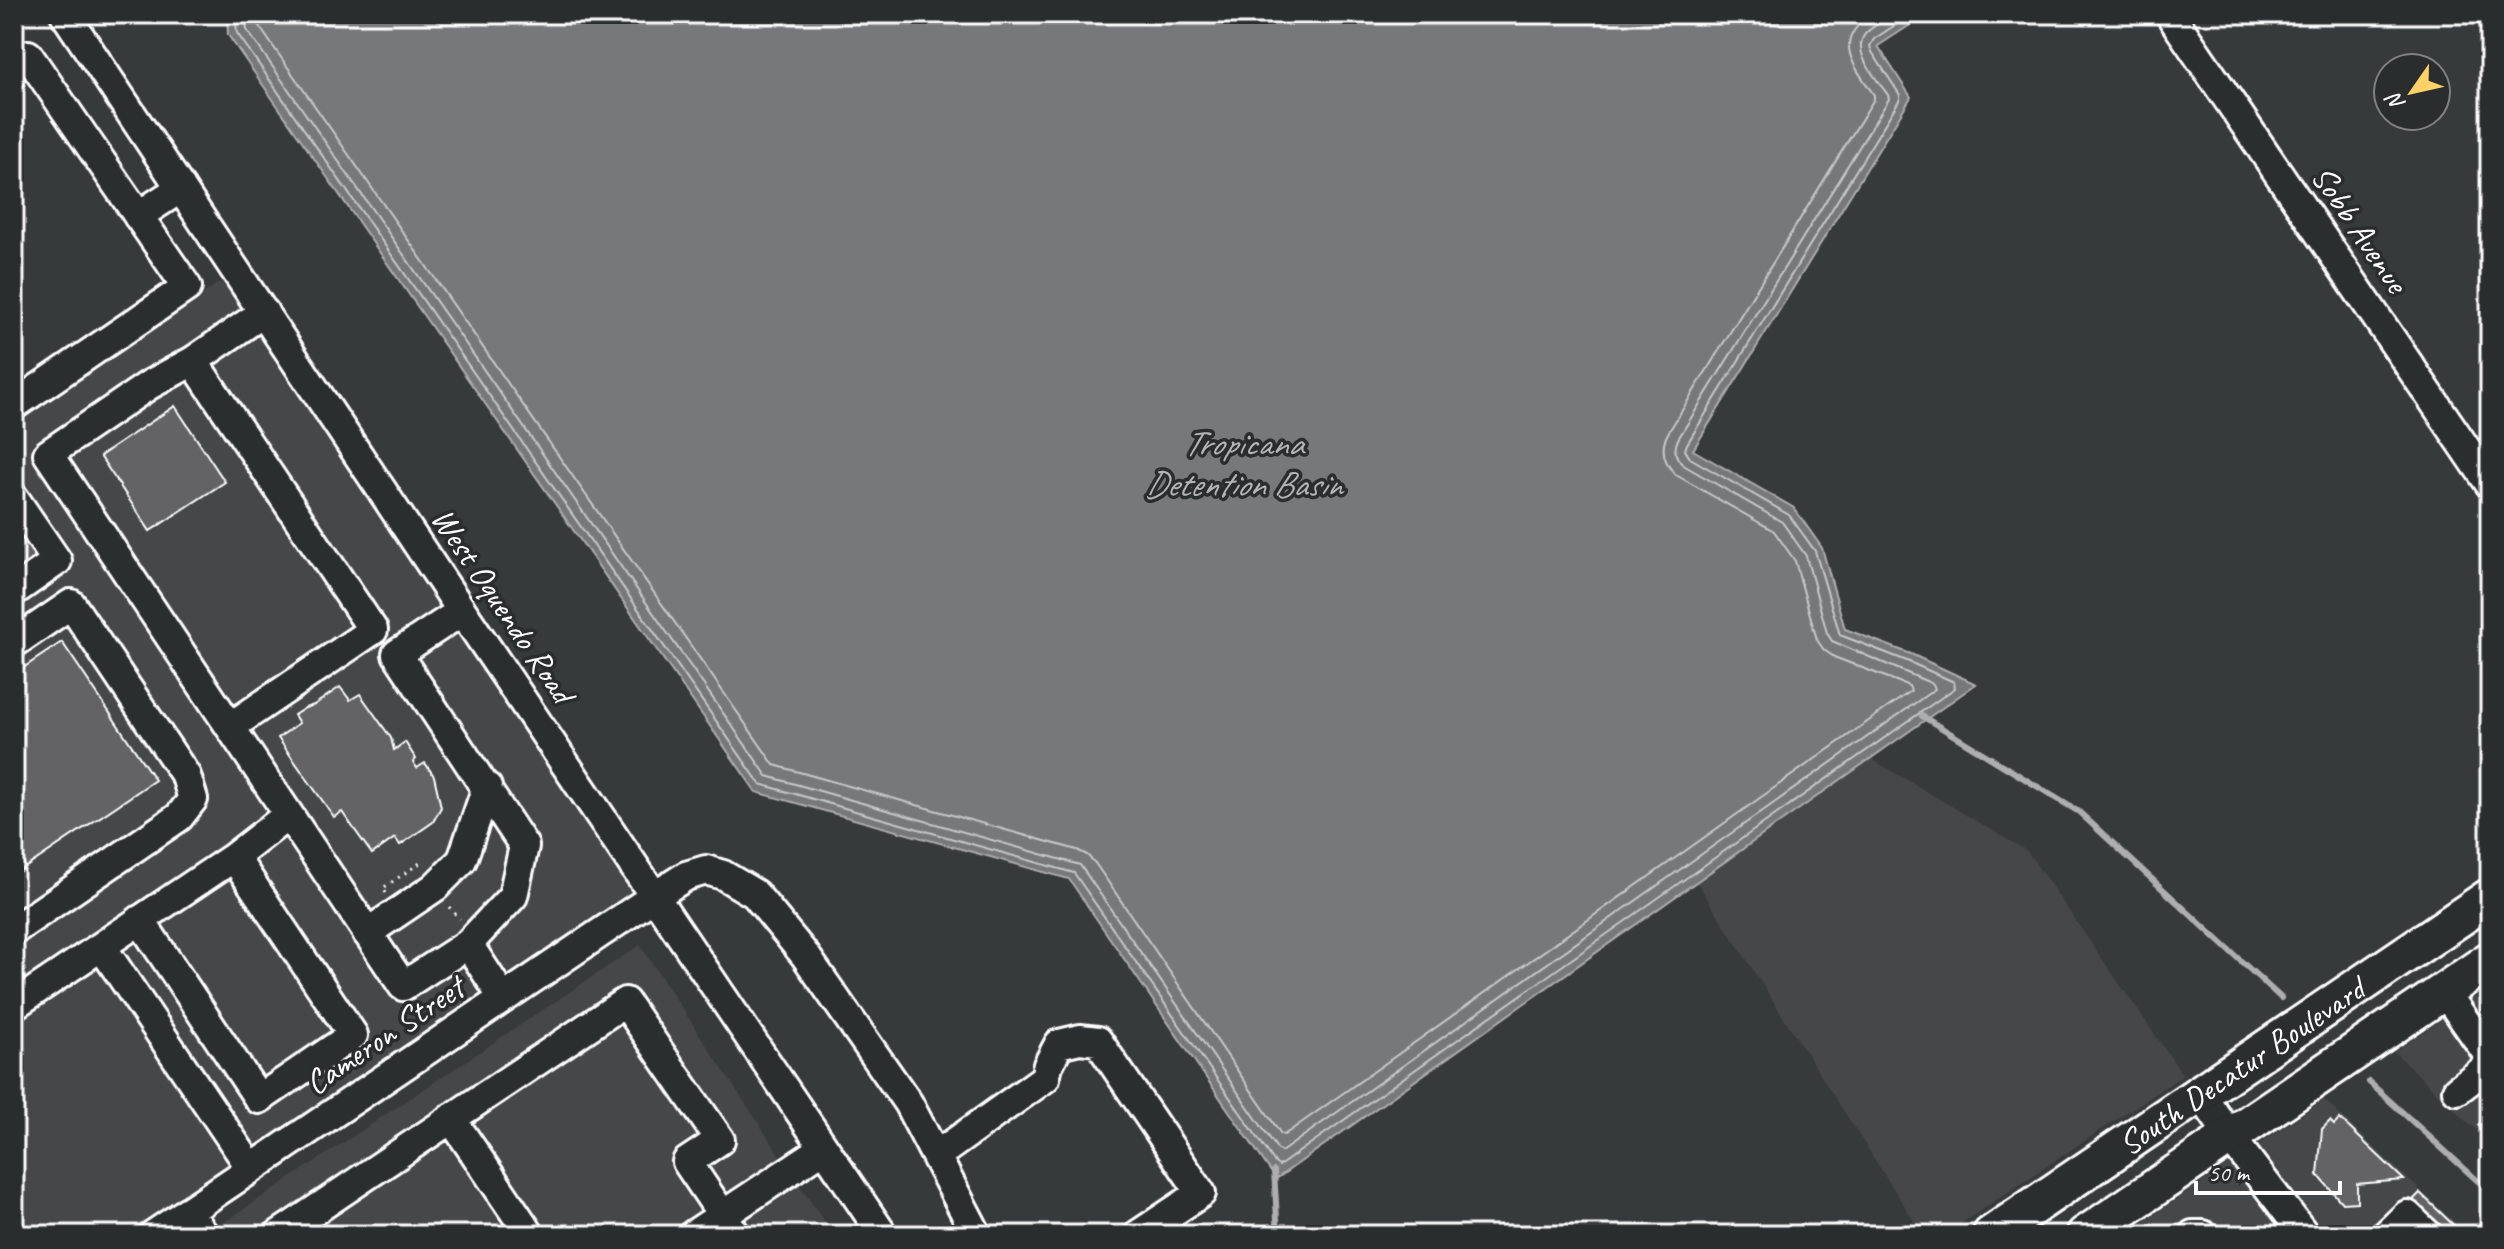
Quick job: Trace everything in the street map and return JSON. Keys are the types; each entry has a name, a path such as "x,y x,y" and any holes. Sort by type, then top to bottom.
{"main road":[{"name":"South Decatur Boulevard","path":"1991,1235 2490,897"},
{"name":"South Decatur Boulevard","path":"2085,1235 2490,960"}],"street":[{"name":"West Oquendo Road","path":"65,14 462,611 883,1235"},
{"name":"Sobb Avenue","path":"2170,14 2490,484"},
{"path":"14,405 187,287 19,51"},
{"path":"138,216 181,188"},
{"path":"264,312 48,454 403,986 468,944 513,896 524,846 397,654 462,611"},
{"path":"193,361 373,630 230,727"},
{"path":"14,498 57,561 14,591"},
{"path":"14,643 71,604 186,776 193,799 179,817 14,930"},
{"path":"367,933 435,887 462,860 487,787"},
{"path":"14,1005 234,857 288,815"},
{"path":"140,920 259,1099 295,1075 353,1035 234,857"},
{"name":"Cameron Street","path":"153,1235 655,896 686,876 706,870 723,875 755,894 805,955 908,1103 936,1156"},
{"path":"468,944 503,998"},
{"path":"102,947 251,1168"},
{"path":"2444,991 2490,1057"},
{"path":"278,1235 625,1002 720,1140 687,1162 729,1225"},
{"path":"977,1235 936,1156 1045,1078 1059,1044 1080,1039 1098,1041 1201,1193 1138,1235"},
{"path":"2457,1090 2490,1065"},
{"path":"2200,1093 2305,1235"},
{"path":"451,1118 530,1235"},
{"path":"693,1235 729,1225 824,1148"},
{"path":"188,1211 204,1235"},
{"path":"2386,1235 2407,1215 2428,1235"},
{"path":"2193,1235 2203,1235"}],"shaded area":[{"path":"235,272 655,896 153,1235 14,1235 14,421"},
{"path":"1870,758 2027,851 2183,1075 1944,1235 1923,1235 1696,881"},
{"path":"640,945 833,1235 205,1235"},
{"path":"2490,987 2490,1143 2394,1052"},
{"path":"2324,1100 2468,1235 2124,1235"}],"water":[{"name":"Tropicana Detention Basin","path":"227,14 1927,14 1878,46 1911,97 1693,450 1794,508 1822,548 1845,629 1911,654 1976,684 1276,1179 1069,879 756,792 228,35"}],"building":[{"path":"175,406 225,482 150,531 100,456"},
{"path":"14,521 41,561 14,580"},
{"path":"62,642 155,780 14,875 14,674"},
{"path":"340,687 350,700 360,694 391,738 394,750 405,742 416,759 413,762 417,768 425,763 434,776 441,807 433,822 400,845 395,838 372,854 342,812 334,817 278,738 299,723 294,715"},
{"path":"2490,1112 2490,1137 2478,1125"},
{"path":"2340,1119 2404,1180 2357,1184 2357,1202 2342,1203 2318,1175 2322,1129 2330,1121 2334,1125"},
{"path":"2420,1193 2464,1235 2440,1235 2408,1205"}],"waterway":[{"path":"1922,716 2079,812 2281,998"},
{"path":"2369,1082 2490,1192"},
{"path":"1274,1171 1278,1235"}]}
